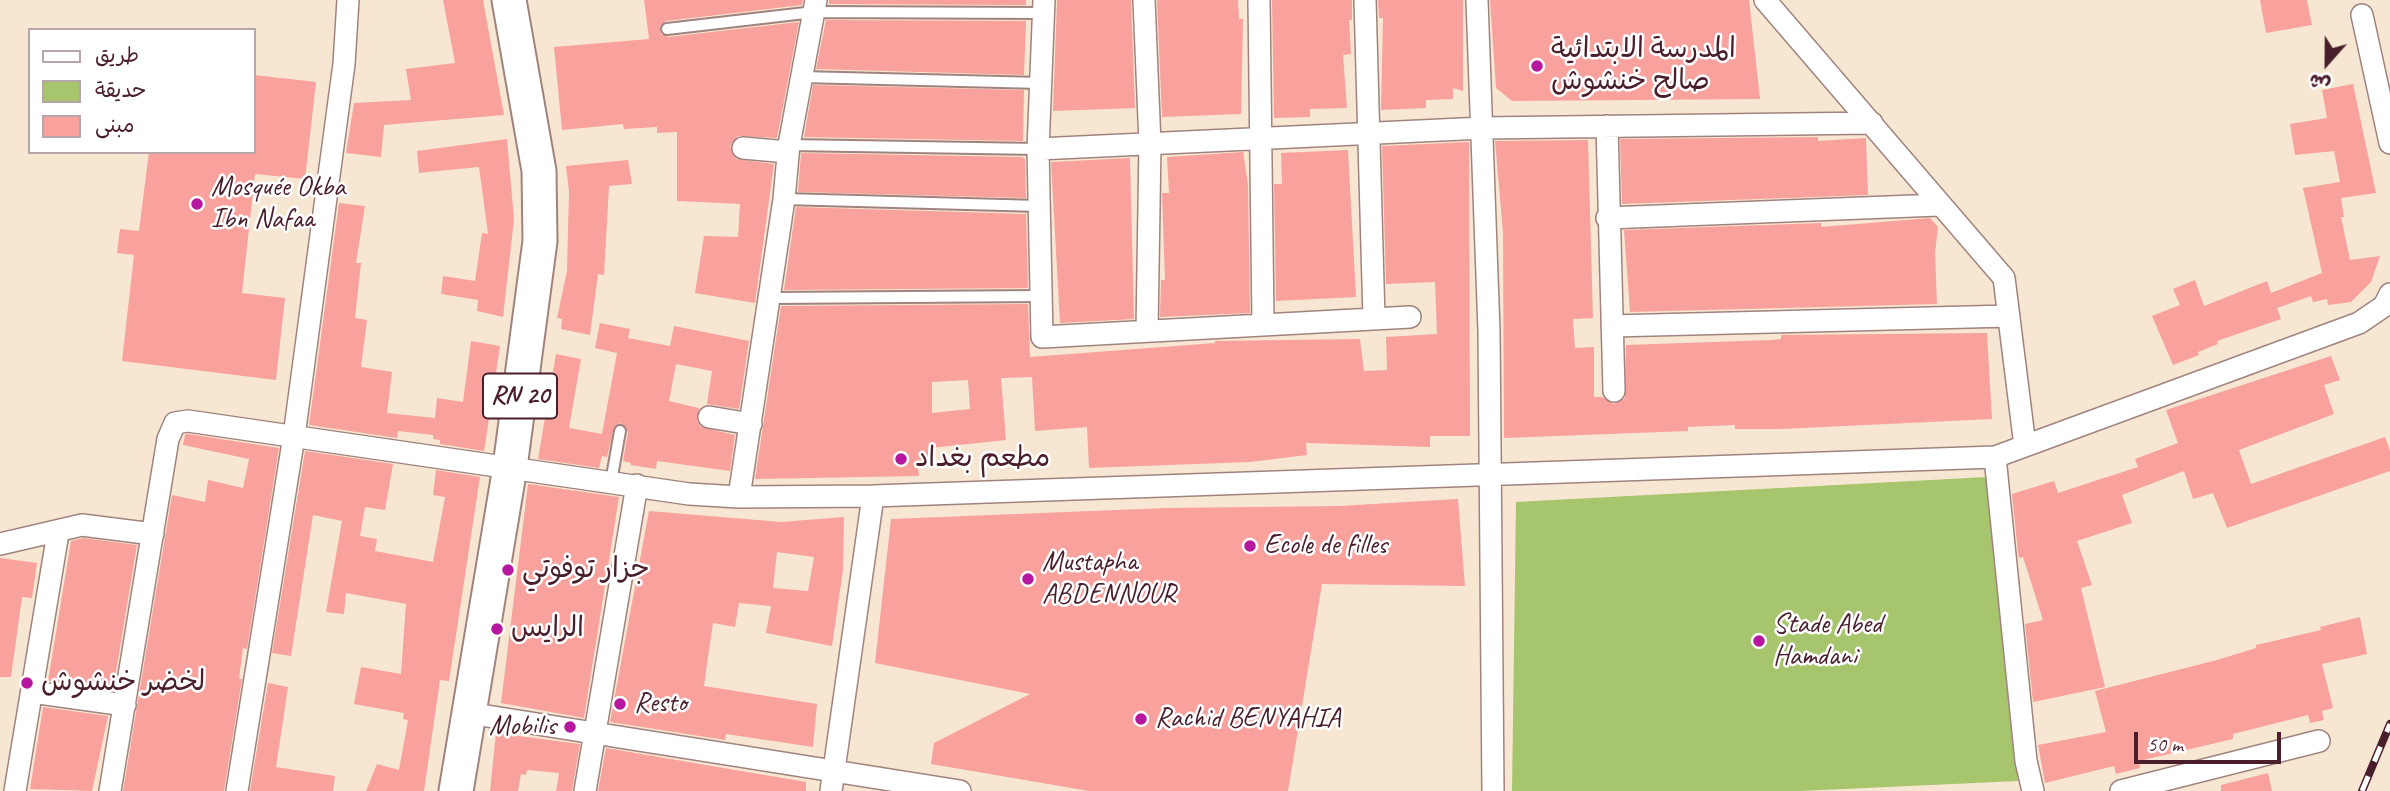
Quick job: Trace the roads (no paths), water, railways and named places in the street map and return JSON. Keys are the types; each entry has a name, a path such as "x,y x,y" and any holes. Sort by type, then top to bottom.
{"main road":[{"name":"RN 20","path":"456,791 510,467 540,241 539,171 509,0"}],"street":[{"path":"237,791 294,436 344,64 348,0"},
{"path":"1144,0 1150,144 1147,330"},
{"path":"1259,0 1263,324"},
{"path":"1365,0 1374,319"},
{"path":"1478,0 1489,331 1493,791"},
{"path":"1765,0 2004,278 2025,446"},
{"path":"739,497 770,298 788,149 815,6"},
{"path":"1044,6 1038,149 1042,337 1410,317"},
{"path":"2362,15 2390,144"},
{"path":"1038,149 1483,128 1872,123"},
{"path":"1607,126 1607,218 1614,391"},
{"path":"743,148 788,149"},
{"path":"1607,218 1940,205"},
{"path":"110,791 168,439 175,423 188,421 689,494 739,497 873,496 1995,457 2359,323 2384,306 2390,294"},
{"path":"1612,326 2009,316"},
{"path":"709,417 751,424"},
{"path":"1995,457 2026,761 2034,791"},
{"path":"585,791 637,485"},
{"path":"832,781 873,496"},
{"path":"0,544 58,533 82,525 152,534"},
{"path":"15,791 58,533"},
{"path":"32,692 125,705"},
{"path":"468,713 595,734 832,781 960,791"},
{"path":"2121,791 2319,741"}],"lane":[{"path":"667,29 815,6 1044,6"},
{"path":"802,78 1041,83"},
{"path":"788,149 1038,149"},
{"path":"784,198 1040,206"},
{"path":"770,298 1041,296"},
{"path":"611,482 620,431"}],"railway":[{"path":"2362,791 2390,724"}],"place":[{"name":"المدرسة الابتدائية صالح خنشوش","path":"1537,66"},
{"name":"Mosquée Okba Ibn Nafaa","path":"197,204"},
{"name":"مطعم بغداد","path":"901,459"},
{"name":"Ecole de filles","path":"1250,546"},
{"name":"جزار توفوتي","path":"508,570"},
{"name":"Mustapha ABDENNOUR","path":"1028,579"},
{"name":"الرايس","path":"497,629"},
{"name":"Stade Abed Hamdani","path":"1759,641"},
{"name":"لخضر خنشوش","path":"27,683"},
{"name":"Resto","path":"620,704"},
{"name":"Rachid BENYAHIA","path":"1141,719"},
{"name":"Mobilis","path":"570,727"}]}
